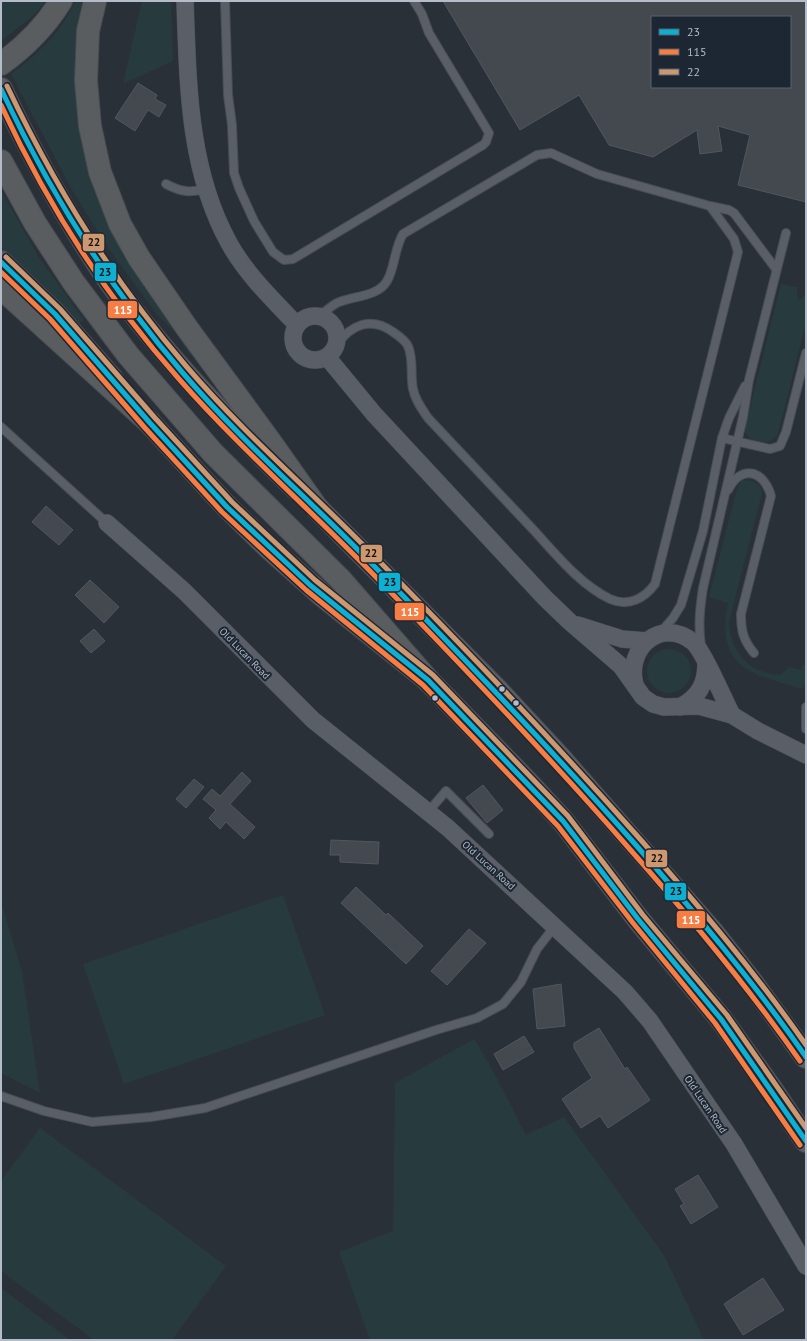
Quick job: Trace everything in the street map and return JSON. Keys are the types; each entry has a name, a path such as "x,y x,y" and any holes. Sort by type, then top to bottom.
{"highway":[{"path":"1,64 21,50 49,21 61,1"},
{"path":"94,1 88,31 86,81 90,126 100,172 120,224 139,258 187,328 317,508 464,656 561,759 713,933 753,984 806,1057"},
{"path":"1,162 35,223 70,276 128,355 213,453 340,579 428,680 495,747 563,821 638,919 721,1019 772,1090 806,1141"},
{"path":"1,288 150,423 227,507 279,556 323,596 428,680"}],"main road":[{"path":"1,89 59,200 112,285 183,373 248,442 317,508"},
{"path":"1,262 55,314 150,423"}],"street":[{"path":"185,1 190,105 193,132 206,190 229,243 238,257 270,298 297,325"},
{"path":"332,351 312,360 299,353 293,339 297,325 307,317 320,316 331,322 337,333 332,351 374,414 545,598 570,622 622,666 643,697 653,704 664,707 699,706 732,715 758,731 806,755"},
{"name":"Old Lucan Road","path":"107,523 184,591 313,720 448,828 625,992 650,1021 734,1144 806,1266"},
{"path":"570,622 622,639 652,638 670,633 682,636 693,642 704,658 732,715"},
{"path":"636,686 632,674 633,662 638,650 652,638"},
{"path":"680,707 696,697 703,687 706,676 704,658"}],"lane":[{"path":"226,1 228,95 232,125 234,173 244,202 258,228 273,252 284,260 293,259 486,142 489,133 429,33 422,14 414,1"},
{"path":"320,316 337,303 375,291 381,287 387,280 398,243 403,234 527,160 544,153 551,153 597,174 729,210 734,214 776,269"},
{"path":"166,184 180,191 193,193 206,190"},
{"path":"332,351 344,335 357,326 367,323 382,326 404,340 412,357 413,389 416,400 428,418 579,577 611,599 624,602 636,601 647,595 655,584 738,252 734,239 710,206"},
{"path":"704,658 698,629 699,611 743,417 749,380 786,233"},
{"path":"722,438 770,450 780,446 786,432 806,353"},
{"path":"652,638 673,618 681,605 702,531 722,438 729,418 749,380"},
{"path":"1,427 107,523"},
{"path":"726,495 734,481 747,473 762,477 771,496 742,614 741,632 747,645 754,653"},
{"path":"806,707 806,729"},
{"path":"428,812 446,791 489,834"},
{"path":"1,1096 44,1111 92,1122 151,1117 205,1108 436,1030 477,1018 502,1004 507,999 521,982 537,949 555,926"}],"green space":[{"path":"1,1 46,1 34,15 1,41"},
{"path":"75,1 82,1 77,51 76,104 86,159 208,376 187,350 175,332 157,315 104,242 72,190 11,74 39,51 56,33 70,12"},
{"path":"142,1 171,1 173,61 123,84"},
{"path":"1,190 38,256 84,320 79,323 38,280 1,247"},
{"path":"781,284 797,287 798,301 806,294 806,323 778,434 770,441 759,442 749,438 745,428"},
{"path":"745,480 756,483 760,487 762,493 729,622 730,633 738,652 751,666 760,671 781,675 789,667 801,670 802,665 806,667 806,679 803,689 768,678 741,665 732,655 727,642 725,625 728,603 709,597 737,489 740,482"},
{"path":"669,649 681,653 687,659 691,671 687,683 681,689 669,693 657,689 651,683 647,671 651,659 657,653"},
{"path":"283,895 325,1015 124,1084 83,964"},
{"path":"1,901 22,972 40,1093 1,1073"},
{"path":"474,1039 491,1067 526,1135 564,1117 664,1255 704,1340 370,1340 339,1252 393,1231 395,1083"},
{"path":"40,1128 226,1266 172,1340 94,1340 1,1271 1,1181"},
{"path":"1,1288 70,1340 1,1340"}],"building":[{"path":"443,1 806,1 806,202 738,185 750,135 718,126 722,151 700,154 697,130 653,157 609,145 579,95 520,130"},
{"path":"138,83 157,95 155,99 166,105 159,117 148,110 135,131 115,118"},
{"path":"46,506 73,530 59,545 32,522"},
{"path":"90,580 119,607 104,623 75,595"},
{"path":"94,629 105,641 91,653 80,641"},
{"path":"242,772 251,781 230,804 255,827 244,839 226,822 220,829 209,818 216,810 203,799 212,789 220,796"},
{"path":"194,779 204,787 186,808 176,799"},
{"path":"483,785 503,810 487,823 466,798"},
{"path":"331,840 379,842 378,864 340,862 340,855 330,855"},
{"path":"356,887 386,915 388,913 423,946 406,964 341,903"},
{"path":"469,929 486,943 447,985 431,971"},
{"path":"561,984 565,1026 537,1029 533,989"},
{"path":"599,1028 625,1069 627,1067 650,1100 608,1128 600,1116 581,1128 562,1099 592,1078 574,1048 574,1043"},
{"path":"524,1036 534,1052 503,1070 494,1054"},
{"path":"698,1175 718,1207 691,1224 680,1206 684,1204 675,1189"},
{"path":"763,1278 784,1310 743,1335 724,1304"}],"transit line":[{"name":"22","path":"7,86 25,124 65,197 110,267 159,334 232,416 353,535 444,628 576,768 705,914 767,991 806,1045"},
{"name":"23","path":"1,89 39,164 60,201 105,272 129,306 182,372 228,422 407,600 571,773 702,922 766,1002 806,1057"},
{"name":"115","path":"1,105 58,214 103,282 152,348 202,404 248,452 369,570 564,775 695,924 759,1005 800,1061"},
{"name":"22","path":"6,257 60,309 155,418 232,502 315,580 433,675 568,816 643,915 727,1015 806,1128"},
{"name":"23","path":"1,262 55,314 150,423 227,507 310,585 428,680 563,821 638,919 721,1019 806,1141"},
{"name":"115","path":"1,272 50,319 145,428 222,512 306,590 423,685 558,826 633,923 715,1023 800,1145"}]}
